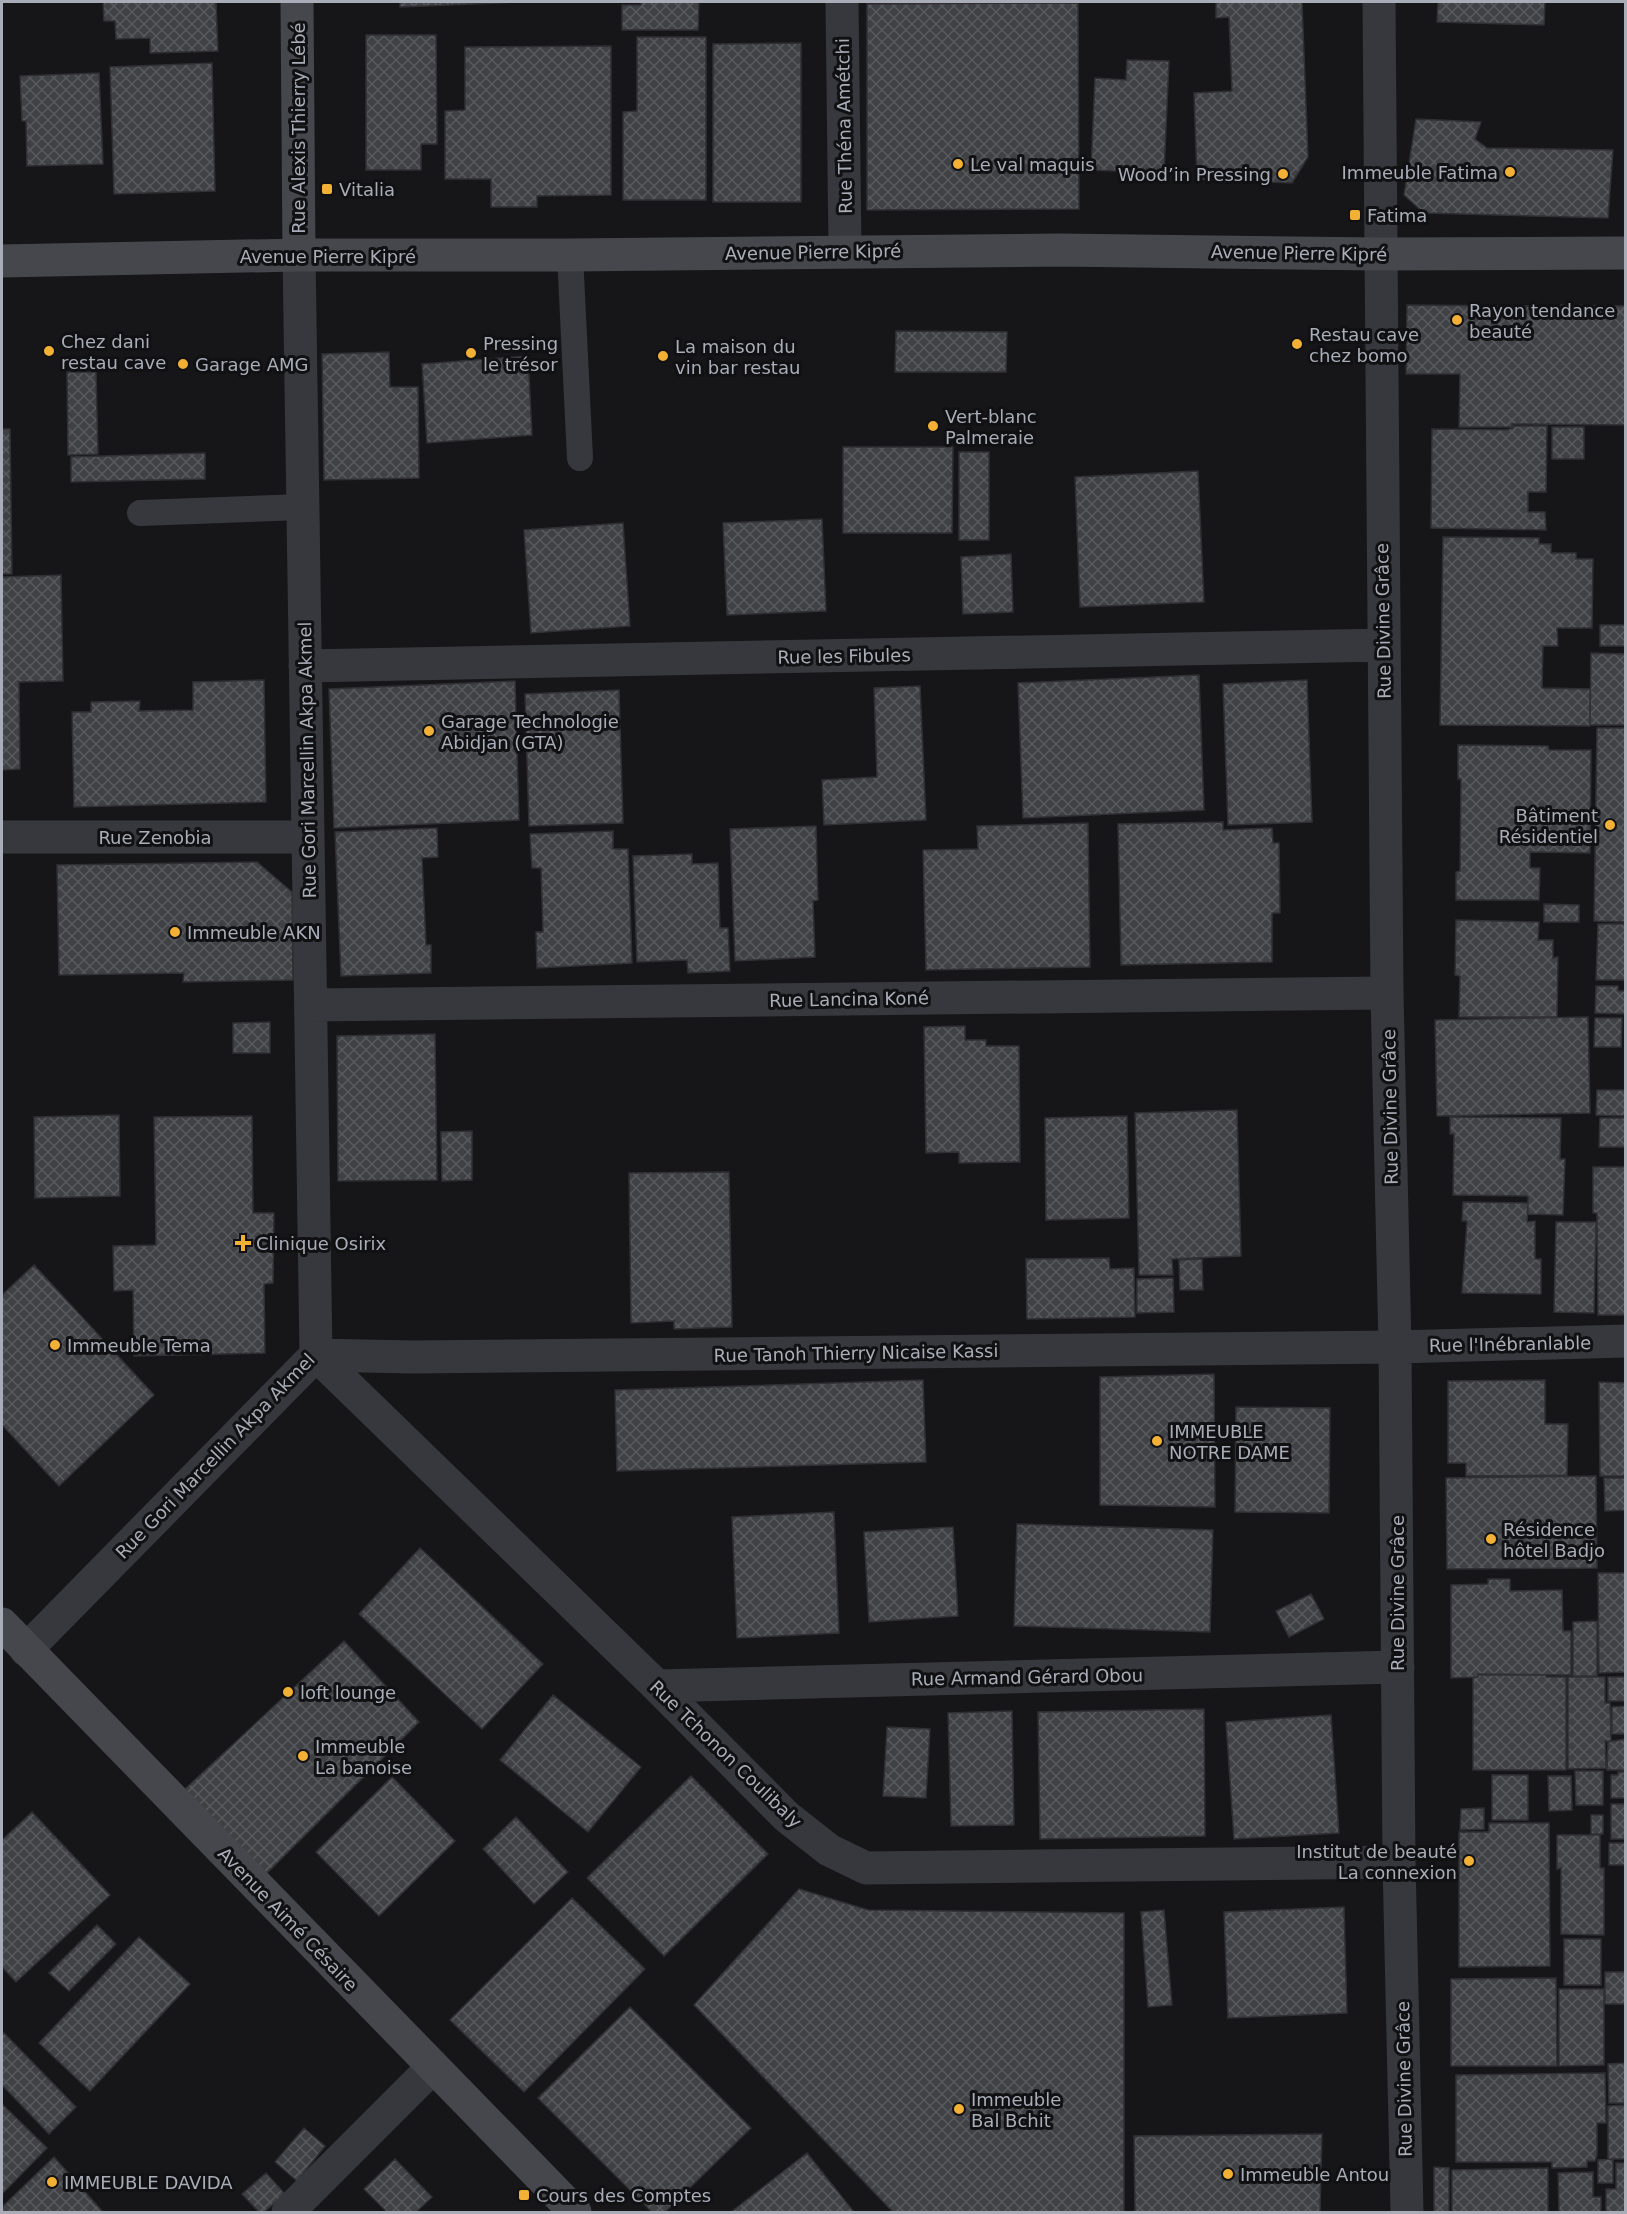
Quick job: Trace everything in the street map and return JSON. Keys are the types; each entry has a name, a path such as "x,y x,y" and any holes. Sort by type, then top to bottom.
{"street":[{"name":"Rue Alexis Thierry Lébé","path":"297,2 299,255"},
{"name":"Rue Théna Amétchi","path":"842,2 845,251"},
{"name":"Rue Divine Grâce","path":"1379,2 1387,993 1395,1347 1400,1862 1407,2212"},
{"name":"Avenue Pierre Kipré","path":"2,261 299,255 570,255 845,251 1626,253"},
{"name":"Rue Gori Marcellin Akpa Akmel","path":"26,1650 316,1355 299,255"},
{"name":"Rue les Fibules","path":"305,666 1384,645"},
{"name":"Rue Zenobia","path":"2,837 308,837"},
{"name":"Rue Lancina Koné","path":"311,1005 1387,993"},
{"name":"Rue l'Inébranlable","path":"1395,1347 1626,1341"},
{"name":"Rue Tanoh Thierry Nicaise Kassi","path":"316,1355 413,1358 1395,1347"},
{"name":"Rue Tchonon Coulibaly","path":"316,1355 657,1686 787,1817 829,1850 866,1868 1400,1862"},
{"name":"Avenue Aimé Césaire","path":"2,1624 574,2212"},
{"name":"Rue Armand Gérard Obou","path":"657,1686 1398,1667"},
{"path":"288,2212 433,2067"}],"lane":[{"path":"570,255 580,458"},
{"path":"140,513 303,507"}],"building":[{"path":"103,2 216,2 218,51 150,53 150,38 116,39 115,21 104,21"},
{"path":"400,2 519,2 400,7"},
{"path":"641,2 699,2 698,30 622,30 622,5 641,5"},
{"path":"1216,2 1302,2 1308,157 1292,183 1197,179 1194,93 1232,91 1229,17 1216,18"},
{"path":"1438,2 1545,2 1544,25 1437,22"},
{"path":"1078,3 1079,209 867,210 867,4"},
{"path":"366,35 436,35 437,144 421,144 421,170 366,170"},
{"path":"637,37 706,37 706,200 623,200 623,112 637,111"},
{"path":"801,43 801,202 713,202 713,44"},
{"path":"611,46 611,195 537,196 537,207 491,207 491,179 445,179 445,111 465,110 465,47"},
{"path":"1127,60 1169,61 1164,173 1091,170 1095,78 1126,80"},
{"path":"212,63 215,191 114,194 110,67"},
{"path":"99,73 103,164 27,166 26,121 22,121 20,76"},
{"name":"Immeuble Fatima","path":"1416,119 1481,122 1475,139 1487,148 1613,150 1608,218 1424,213 1404,195"},
{"path":"1407,305 1534,306 1534,312 1561,312 1561,305 1626,306 1626,425 1512,424 1512,427 1459,427 1460,374 1406,374"},
{"path":"896,331 1007,332 1006,372 895,372"},
{"path":"389,352 390,387 418,387 419,478 324,480 322,354"},
{"path":"528,356 532,435 427,443 422,364"},
{"path":"67,372 96,372 98,454 68,455"},
{"path":"1513,426 1547,426 1546,492 1528,492 1528,512 1545,512 1546,530 1431,528 1432,429 1507,430"},
{"path":"1552,427 1584,427 1584,459 1552,459"},
{"path":"2,429 10,429 12,574 2,574"},
{"path":"843,447 953,447 952,533 843,533"},
{"path":"959,452 989,452 989,540 959,540"},
{"path":"205,453 205,479 71,482 71,457"},
{"path":"1198,471 1204,602 1080,607 1075,477"},
{"path":"822,519 826,611 727,615 723,523"},
{"path":"623,523 630,626 531,633 524,530"},
{"path":"1443,537 1539,538 1539,544 1551,544 1551,553 1576,553 1576,559 1593,559 1592,628 1557,628 1558,646 1543,646 1542,688 1590,689 1590,726 1440,725"},
{"path":"1011,554 1013,612 963,614 961,557"},
{"path":"61,575 63,681 19,682 20,769 2,770 2,577"},
{"path":"1600,625 1626,625 1626,646 1600,646"},
{"path":"1591,653 1626,654 1626,725 1590,725"},
{"path":"1199,675 1204,810 1023,818 1018,683"},
{"path":"264,680 266,802 74,807 72,712 91,712 91,702 140,701 139,711 193,710 193,682"},
{"path":"1307,680 1312,822 1228,825 1223,684"},
{"path":"515,681 519,820 334,828 329,689"},
{"path":"920,686 926,820 824,825 822,780 877,777 874,688"},
{"path":"619,690 623,823 529,826 525,694"},
{"name":"Bâtiment Résidentiel","path":"1597,728 1626,728 1626,922 1594,921"},
{"path":"1458,745 1548,746 1549,750 1591,750 1590,853 1530,852 1530,868 1540,868 1539,900 1456,900 1456,872 1460,871 1461,779 1458,779"},
{"path":"1223,822 1223,830 1272,828 1273,843 1279,843 1280,913 1272,913 1272,962 1121,965 1118,824"},
{"path":"1088,823 1090,967 926,970 923,850 978,849 977,826"},
{"path":"816,826 818,900 813,901 815,957 735,961 730,829"},
{"path":"437,828 438,857 422,858 426,945 431,945 431,973 341,976 335,832"},
{"path":"613,831 613,849 628,849 632,963 537,968 536,932 543,932 541,868 532,868 530,834"},
{"path":"692,854 692,864 718,863 720,928 728,928 730,971 688,973 687,960 637,962 633,856"},
{"name":"Immeuble AKN","path":"257,862 292,892 293,980 183,982 184,973 59,975 57,865"},
{"path":"1544,904 1579,905 1579,922 1544,922"},
{"path":"1456,920 1539,922 1538,940 1553,940 1553,958 1558,957 1557,1017 1459,1017 1460,976 1455,975"},
{"path":"1598,924 1626,924 1626,980 1596,980"},
{"path":"1596,986 1618,986 1618,991 1626,991 1626,1014 1595,1013"},
{"path":"1588,1017 1590,1113 1437,1116 1435,1020"},
{"path":"1595,1018 1622,1018 1621,1047 1594,1047"},
{"path":"270,1022 270,1053 233,1053 233,1023"},
{"path":"965,1026 965,1040 986,1040 986,1046 1019,1046 1020,1162 959,1163 959,1152 926,1153 924,1027"},
{"path":"435,1034 437,1180 338,1181 337,1036"},
{"path":"1597,1090 1626,1090 1626,1116 1596,1115"},
{"path":"1237,1110 1241,1256 1172,1259 1173,1275 1139,1275 1135,1113"},
{"path":"119,1115 120,1196 35,1198 34,1117"},
{"path":"252,1116 253,1213 274,1213 273,1283 264,1284 265,1353 134,1356 133,1290 114,1291 113,1246 156,1245 154,1117"},
{"path":"1127,1116 1129,1218 1046,1220 1045,1118"},
{"path":"1450,1117 1561,1118 1560,1159 1565,1159 1563,1215 1528,1214 1528,1196 1453,1195 1454,1134 1450,1134"},
{"path":"1600,1118 1626,1118 1626,1147 1599,1147"},
{"path":"472,1131 472,1180 442,1181 441,1132"},
{"path":"1593,1167 1626,1167 1626,1315 1598,1315 1597,1213 1593,1213"},
{"path":"729,1172 732,1327 674,1329 674,1321 631,1323 629,1173"},
{"path":"1463,1202 1528,1203 1527,1222 1535,1221 1535,1259 1541,1259 1541,1294 1462,1293 1467,1221 1462,1221"},
{"path":"1556,1222 1596,1222 1594,1313 1554,1312"},
{"path":"1109,1258 1110,1269 1134,1268 1135,1317 1027,1319 1026,1259"},
{"path":"1202,1259 1203,1290 1180,1290 1179,1260"},
{"name":"Immeuble Tema","path":"34,1265 154,1395 59,1486 2,1425 2,1295"},
{"path":"1173,1278 1174,1312 1137,1313 1137,1279"},
{"name":"IMMEUBLE NOTRE DAME","path":"1214,1374 1215,1507 1100,1505 1100,1377"},
{"path":"923,1380 926,1462 617,1471 615,1390"},
{"path":"1545,1380 1545,1424 1568,1424 1567,1475 1466,1476 1466,1463 1448,1463 1448,1381"},
{"path":"1599,1382 1626,1383 1626,1476 1600,1476"},
{"path":"1236,1407 1330,1408 1329,1513 1235,1512"},
{"path":"1596,1476 1597,1568 1447,1569 1446,1478"},
{"path":"1604,1478 1626,1478 1626,1510 1605,1511"},
{"path":"834,1512 839,1633 737,1638 732,1517"},
{"path":"1017,1524 1213,1530 1210,1632 1014,1626"},
{"path":"953,1527 958,1616 869,1622 864,1532"},
{"path":"420,1548 543,1664 482,1729 359,1614"},
{"path":"1598,1573 1626,1573 1626,1672 1599,1673"},
{"path":"1488,1579 1510,1579 1510,1591 1562,1590 1563,1631 1571,1631 1571,1675 1478,1674 1478,1677 1451,1678 1451,1585 1488,1584"},
{"path":"1311,1594 1324,1619 1289,1637 1276,1611"},
{"path":"1597,1621 1597,1676 1573,1676 1573,1622"},
{"name":"Immeuble La banoise","path":"344,1641 419,1722 265,1875 184,1790"},
{"path":"1478,1675 1566,1677 1566,1770 1473,1770 1473,1678"},
{"path":"1568,1677 1605,1677 1605,1703 1610,1703 1611,1741 1605,1741 1606,1768 1568,1769"},
{"path":"1608,1677 1626,1677 1626,1701 1608,1701"},
{"path":"553,1695 641,1767 588,1832 500,1760"},
{"path":"1626,1706 1626,1734 1612,1734 1612,1707"},
{"path":"1204,1709 1205,1836 1040,1839 1038,1712"},
{"path":"1012,1711 1014,1825 951,1826 948,1713"},
{"path":"1331,1715 1339,1833 1234,1839 1226,1722"},
{"path":"887,1727 930,1729 926,1798 883,1796"},
{"path":"1626,1739 1626,1770 1607,1770 1608,1742"},
{"path":"1575,1771 1603,1771 1603,1805 1576,1805"},
{"path":"1618,1772 1626,1772 1626,1798 1611,1798 1611,1775 1618,1775"},
{"path":"1492,1775 1528,1775 1528,1820 1492,1820"},
{"path":"691,1776 768,1854 664,1956 587,1878"},
{"path":"1548,1776 1571,1776 1572,1810 1549,1811"},
{"path":"392,1777 455,1841 379,1916 316,1852"},
{"path":"1611,1804 1626,1804 1626,1839 1611,1839"},
{"path":"1484,1808 1484,1829 1460,1830 1461,1809"},
{"path":"32,1812 110,1895 16,1982 2,1967 2,1840"},
{"path":"1591,1815 1603,1815 1603,1834 1591,1834"},
{"path":"516,1817 568,1872 534,1904 483,1849"},
{"path":"1489,1823 1549,1823 1550,1966 1459,1967 1459,1832 1489,1832"},
{"path":"1557,1835 1600,1835 1600,1868 1604,1868 1604,1935 1561,1934 1561,1868 1557,1869"},
{"path":"1609,1843 1626,1843 1626,1865 1609,1865"},
{"name":"Immeuble Bal Bchit","path":"799,1889 868,1910 1124,1913 1124,2212 893,2212 694,2005"},
{"path":"572,1898 645,1969 524,2092 450,2020"},
{"path":"1344,1907 1347,2013 1228,2018 1224,1912"},
{"path":"1164,1910 1172,2005 1148,2007 1141,1912"},
{"path":"97,1925 116,1944 69,1991 49,1973"},
{"path":"139,1937 190,1984 90,2091 39,2043"},
{"path":"1564,1939 1601,1939 1601,1985 1564,1985"},
{"path":"1605,1972 1626,1972 1626,2004 1605,2004"},
{"path":"1556,1978 1557,2066 1451,2066 1451,1979"},
{"path":"1559,1989 1604,1989 1604,2065 1559,2066"},
{"path":"630,2007 751,2128 665,2212 652,2212 538,2098"},
{"path":"4,2033 76,2107 49,2134 2,2085 2,2035"},
{"path":"1626,2063 1626,2103 1609,2103 1608,2064"},
{"path":"1605,2073 1606,2123 1597,2123 1597,2155 1595,2161 1587,2161 1587,2167 1552,2168 1552,2162 1456,2162 1456,2075"},
{"path":"2,2104 47,2148 2,2194"},
{"path":"1626,2105 1626,2159 1608,2159 1608,2106"},
{"path":"304,2128 325,2146 297,2181 275,2162"},
{"name":"Immeuble Antou","path":"1322,2134 1320,2212 1135,2212 1134,2136"},
{"path":"807,2153 854,2212 731,2212"},
{"name":"IMMEUBLE DAVIDA","path":"54,2157 103,2212 2,2212 2,2207"},
{"path":"395,2159 432,2197 416,2212 387,2212 364,2189"},
{"path":"1613,2159 1613,2183 1598,2183 1598,2160"},
{"path":"1616,2163 1626,2163 1626,2212 1606,2212 1606,2189 1616,2189"},
{"path":"1434,2167 1449,2168 1449,2212 1434,2212"},
{"path":"1548,2168 1548,2212 1452,2212 1452,2170"},
{"path":"1593,2172 1593,2197 1601,2197 1601,2212 1559,2212 1558,2173"},
{"path":"266,2173 285,2194 264,2212 259,2212 242,2194"}],"place":[{"name":"Le val maquis","path":"958,164"},
{"name":"Immeuble Fatima","path":"1510,172"},
{"name":"Wood’in Pressing","path":"1283,174"},
{"name":"Vitalia","path":"327,189"},
{"name":"Fatima","path":"1355,215"},
{"name":"Rayon tendance beauté","path":"1457,320"},
{"name":"Restau cave chez bomo","path":"1297,344"},
{"name":"Chez dani restau cave","path":"49,351"},
{"name":"Pressing le trésor","path":"471,353"},
{"name":"La maison du vin bar restau","path":"663,356"},
{"name":"Garage AMG","path":"183,364"},
{"name":"Vert-blanc Palmeraie","path":"933,426"},
{"name":"Garage Technologie Abidjan (GTA)","path":"429,731"},
{"name":"Bâtiment Résidentiel","path":"1610,825"},
{"name":"Immeuble AKN","path":"175,932"},
{"name":"Clinique Osirix","path":"243,1243"},
{"name":"Immeuble Tema","path":"55,1345"},
{"name":"IMMEUBLE NOTRE DAME","path":"1157,1441"},
{"name":"Résidence hôtel Badjo","path":"1491,1539"},
{"name":"loft lounge","path":"288,1692"},
{"name":"Immeuble La banoise","path":"303,1756"},
{"name":"Institut de beauté La connexion","path":"1469,1861"},
{"name":"Immeuble Bal Bchit","path":"959,2109"},
{"name":"Immeuble Antou","path":"1228,2174"},
{"name":"IMMEUBLE DAVIDA","path":"52,2182"},
{"name":"Cours des Comptes","path":"524,2195"}]}
